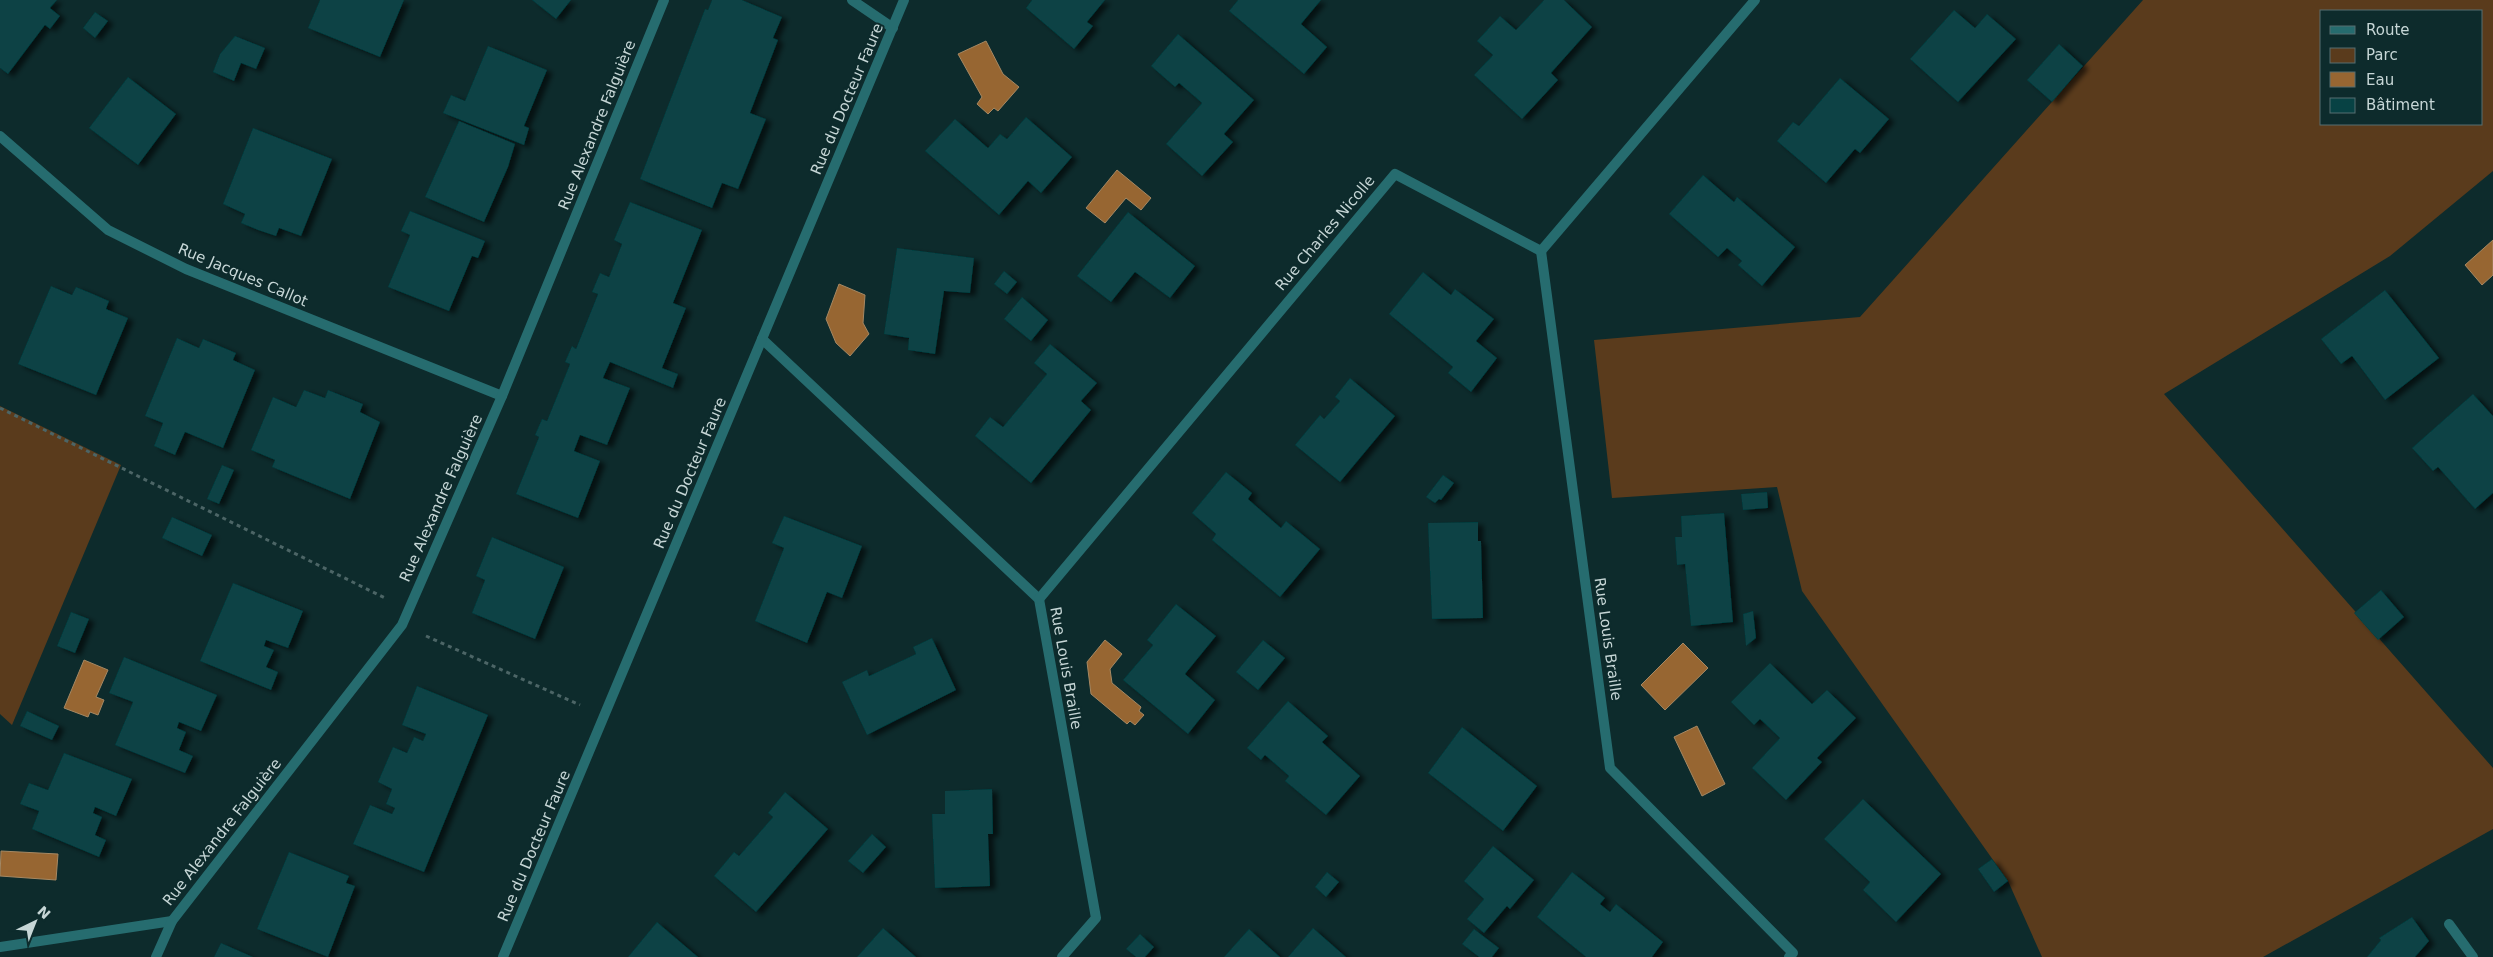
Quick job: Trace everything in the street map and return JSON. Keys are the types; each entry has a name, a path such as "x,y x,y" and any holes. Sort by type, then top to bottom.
{"street":[{"name":"Rue Alexandre Falguière","path":"156,957 172,921 402,625 502,396 664,0"},
{"path":"852,0 893,28"},
{"name":"Rue du Docteur Faure","path":"504,957 904,0"},
{"path":"1541,251 1756,0"},
{"name":"Rue Jacques Callot","path":"0,136 108,230 186,269 502,396"},
{"name":"Rue Charles Nicolle","path":"1039,600 1395,174 1541,251"},
{"name":"Rue Louis Braille","path":"1541,251 1610,768 1793,953 1789,957"},
{"name":"Rue Louis Braille","path":"762,339 1039,600 1096,918 1062,957"},
{"path":"0,947 172,921"},
{"path":"2449,924 2472,957"}],"path":[{"path":"0,408 384,597 402,625 605,716"}],"green space":[{"path":"2143,0 2493,0 2493,171 2390,256 2164,394 2493,768 2493,829 2263,957 2042,957 2008,881 1802,591 1777,487 1612,498 1594,340 1860,317"},
{"path":"0,406 121,465 12,725 0,714"}],"water":[{"path":"986,41 1003,74 1019,87 998,111 994,108 988,114 977,104 982,97 958,54"},
{"path":"1117,170 1151,198 1141,210 1126,198 1105,223 1086,208"},
{"path":"2493,240 2493,275 2482,285 2465,265"},
{"path":"839,284 865,295 863,323 869,334 850,356 836,343 826,319"},
{"path":"1105,640 1122,654 1110,669 1112,683 1141,707 1139,711 1144,715 1135,725 1130,721 1127,724 1091,694 1087,662"},
{"path":"1683,643 1708,668 1665,710 1641,685"},
{"path":"84,660 108,670 96,697 104,700 98,715 90,712 88,717 64,708"},
{"path":"1697,726 1725,784 1702,796 1674,737"},
{"path":"1,851 58,854 56,880 0,876"}],"building":[{"path":"0,0 57,0 50,8 60,16 50,29 45,25 8,74 0,68"},
{"path":"320,0 404,0 380,57 308,28"},
{"path":"532,0 571,0 556,19"},
{"path":"712,0 742,0 782,17 773,38 778,40 750,113 766,119 738,189 722,183 712,208 640,179 705,9 708,10"},
{"path":"1032,0 1105,0 1087,22 1093,26 1074,49 1026,8"},
{"path":"1238,0 1321,0 1301,24 1327,47 1304,74 1229,11"},
{"path":"1544,0 1564,0 1592,27 1551,73 1558,80 1522,119 1474,75 1493,55 1477,41 1500,16 1516,30"},
{"path":"1954,10 1975,28 1987,14 2016,39 1958,102 1910,59"},
{"path":"95,12 108,21 95,38 83,28"},
{"path":"1178,34 1254,100 1224,134 1233,142 1202,176 1166,144 1202,103 1179,83 1175,87 1151,66"},
{"path":"235,36 265,48 256,69 241,63 234,81 213,72 220,54"},
{"path":"2059,44 2083,66 2052,102 2027,80"},
{"path":"488,46 547,70 524,126 529,128 524,145 443,113 451,95 465,101"},
{"path":"128,77 176,114 138,165 89,128"},
{"path":"1840,78 1889,119 1860,153 1855,149 1826,183 1777,141 1793,122 1799,126"},
{"path":"1026,117 1072,157 1041,193 1028,181 999,215 925,151 955,119 988,148 1000,134 1007,139"},
{"path":"459,121 515,144 508,167 484,222 425,197"},
{"path":"253,128 332,159 301,236 279,228 276,236 258,230 241,223 245,214 223,204"},
{"path":"1703,175 1734,202 1737,197 1795,247 1762,286 1738,265 1742,261 1727,248 1718,257 1669,214"},
{"path":"630,202 702,230 673,303 686,308 662,368 678,374 673,388 610,362 603,378 630,388 607,445 580,435 574,451 600,461 578,518 516,494 539,437 535,435 542,419 547,421 570,364 565,362 572,346 576,349 598,294 592,292 600,273 609,277 622,244 614,240"},
{"path":"410,211 485,241 478,258 472,256 449,311 388,287 410,235 401,231"},
{"path":"1128,212 1195,266 1170,298 1135,272 1111,302 1077,276"},
{"path":"897,248 974,258 970,293 944,291 935,354 908,350 909,338 884,334"},
{"path":"1004,271 1017,282 1007,294 994,284"},
{"path":"1423,272 1451,295 1455,289 1494,319 1476,341 1497,358 1471,392 1448,373 1453,367 1389,314"},
{"path":"51,286 72,295 76,287 93,294 109,301 106,309 128,318 96,395 18,364"},
{"path":"2385,290 2439,358 2385,400 2352,356 2341,364 2321,339"},
{"path":"1022,297 1048,320 1031,341 1004,319"},
{"path":"177,338 199,348 203,339 236,353 233,360 255,370 223,448 185,432 175,455 154,446 163,423 145,416"},
{"path":"1050,344 1097,383 1081,401 1091,410 1031,483 975,436 990,417 1003,427 1047,374 1034,363"},
{"path":"1350,378 1395,416 1340,482 1295,445 1320,415 1324,419 1340,401 1335,397"},
{"path":"304,390 325,398 328,390 363,404 360,412 380,422 350,499 272,467 275,460 251,450 273,397 296,407"},
{"path":"2473,394 2493,416 2493,493 2475,509 2438,467 2433,471 2412,448"},
{"path":"222,465 234,470 219,504 207,499"},
{"path":"1226,472 1252,493 1248,499 1281,528 1286,521 1320,549 1280,597 1212,540 1216,534 1192,513"},
{"path":"1443,475 1454,483 1441,500 1439,499 1435,503 1426,497"},
{"path":"1767,492 1768,508 1743,510 1741,494"},
{"path":"1724,513 1733,622 1691,626 1685,564 1677,565 1675,537 1682,537 1681,516"},
{"path":"784,516 862,546 842,598 827,592 807,643 755,621 784,548 772,543"},
{"path":"172,517 212,535 202,556 162,538"},
{"path":"1478,522 1478,541 1481,541 1483,618 1432,619 1428,523"},
{"path":"492,537 564,567 535,639 472,613 485,580 476,576"},
{"path":"233,583 303,611 288,648 266,640 264,646 274,650 266,667 278,672 271,690 200,661"},
{"path":"2381,590 2404,617 2378,640 2354,613"},
{"path":"1176,604 1216,636 1185,674 1215,700 1188,734 1123,680 1153,645 1147,640"},
{"path":"1753,611 1756,638 1746,646 1743,614"},
{"path":"71,612 89,619 75,653 57,646"},
{"path":"932,638 956,690 867,735 842,682 867,670 869,676 916,654 913,647"},
{"path":"1263,640 1285,658 1258,690 1236,672"},
{"path":"124,657 217,695 201,731 179,722 177,728 186,732 179,750 193,756 185,773 115,745 133,702 109,693"},
{"path":"1770,663 1812,704 1827,690 1856,718 1817,758 1822,762 1786,800 1752,768 1780,738 1760,719 1754,725 1731,702"},
{"path":"417,686 488,715 424,872 353,844 370,805 392,814 395,808 386,804 392,789 378,782 393,747 407,753 414,737 423,741 426,734 402,725"},
{"path":"1288,701 1328,736 1322,742 1360,776 1326,815 1285,781 1289,776 1265,755 1261,760 1247,748"},
{"path":"27,711 59,726 52,740 20,726"},
{"path":"1462,727 1537,786 1503,831 1428,773"},
{"path":"64,753 132,779 116,816 95,807 93,813 102,817 95,835 106,840 99,857 32,829 39,811 20,804 29,783 48,790"},
{"path":"992,789 993,834 988,834 990,886 935,888 932,814 945,814 945,791"},
{"path":"785,792 828,829 756,912 714,876 734,852 739,856 773,817 768,813"},
{"path":"1863,799 1941,874 1896,922 1863,890 1870,882 1824,839"},
{"path":"872,834 886,847 863,873 848,861"},
{"path":"1493,846 1534,880 1510,909 1507,906 1484,933 1467,919 1484,899 1464,881"},
{"path":"289,852 349,876 346,883 355,886 328,957 257,929"},
{"path":"1992,859 2008,881 1994,892 1978,869"},
{"path":"1327,872 1339,882 1326,897 1315,887"},
{"path":"1572,872 1605,898 1600,904 1610,912 1616,904 1663,942 1652,957 1586,957 1537,917"},
{"path":"2412,917 2429,941 2415,957 2367,957 2381,940 2379,938"},
{"path":"657,922 698,957 628,957"},
{"path":"883,928 916,957 857,957"},
{"path":"1313,928 1346,957 1288,957"},
{"path":"1249,929 1280,957 1224,957"},
{"path":"1474,929 1499,948 1492,957 1479,957 1462,944"},
{"path":"1140,934 1154,947 1145,957 1136,957 1126,949"},
{"path":"221,943 253,957 214,957"}]}
